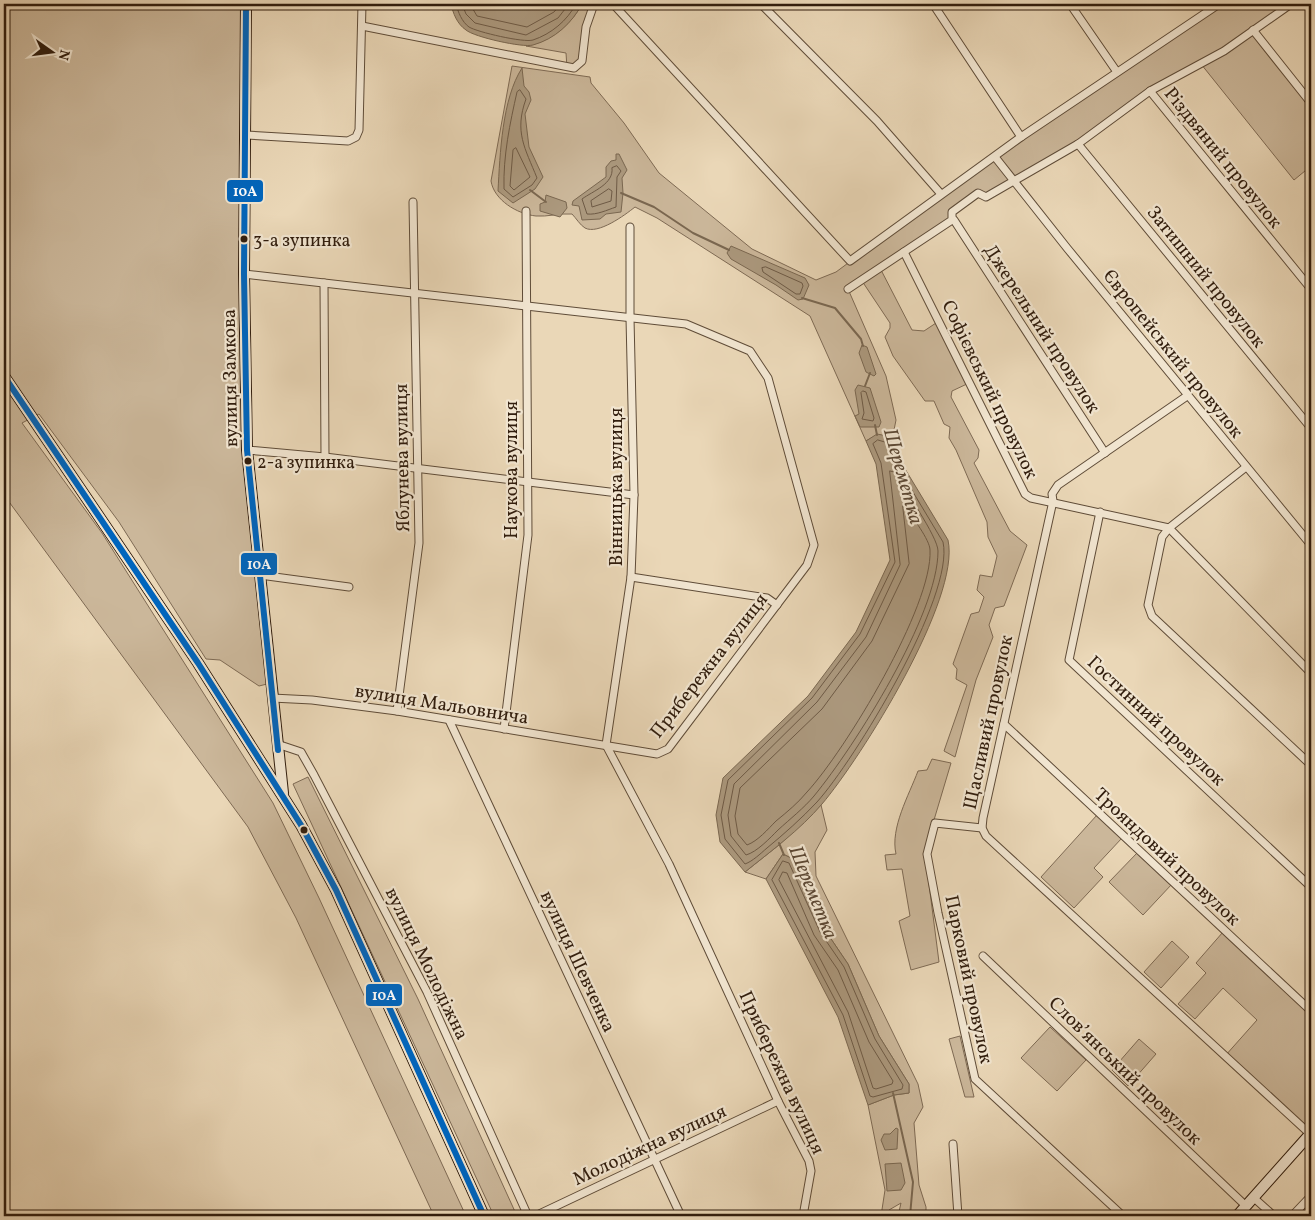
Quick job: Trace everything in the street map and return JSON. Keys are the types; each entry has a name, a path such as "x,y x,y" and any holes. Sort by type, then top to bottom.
{"main road":[{"name":"вулиця Замкова","path":"246,4 244,274 247,450 283,796"},
{"path":"4,376 198,663 283,796 336,890 484,1216"},
{"path":"1237,1216 1311,1134"}],"street":[{"path":"246,134 348,141 356,138 359,130 362,4"},
{"path":"362,26 574,68 582,60 586,27 594,4"},
{"path":"613,4 850,261 1021,137 1208,7 1219,4"},
{"path":"762,4 877,121 941,194"},
{"path":"933,4 1021,137"},
{"path":"1070,4 1117,72"},
{"path":"848,289 952,220 952,212 978,193 986,197 1078,144 1150,91 1224,51 1291,4"},
{"path":"1253,30 1311,103"},
{"name":"Різдвяний провулок","path":"1150,91 1311,289"},
{"name":"Затишний провулок","path":"1078,144 1311,428"},
{"name":"Європейський провулок","path":"995,157 1187,396 1311,545"},
{"name":"Яблунева вулиця","path":"396,711 420,543 413,202"},
{"name":"Наукова вулиця","path":"504,729 528,535 526,211"},
{"name":"Джерельний провулок","path":"954,220 1105,453"},
{"name":"Вінницька вулиця","path":"606,745 631,577 634,495 630,227"},
{"name":"Софієвський провулок","path":"904,252 1022,490 1030,498 1053,501 1169,528"},
{"name":"Прибережна вулиця","path":"244,274 686,324 750,350 768,378 814,546 807,564 668,749 657,754 606,745"},
{"path":"324,283 325,457"},
{"name":"Щасливий провулок","path":"1187,396 1058,485 1052,494 1053,501 982,828 986,836 1311,1134"},
{"path":"247,450 325,457 634,495"},
{"path":"1246,467 1169,528 1162,537 1148,605 1152,616 1311,765"},
{"name":"Гостинний провулок","path":"1100,512 1069,660 1311,887"},
{"path":"1169,528 1311,673"},
{"path":"260,575 349,587"},
{"path":"631,577 767,598 776,605"},
{"name":"вулиця Мальовнича","path":"272,698 312,700 396,711 606,745"},
{"name":"вулиця Шевченка","path":"449,720 653,1161 681,1216"},
{"name":"Трояндовий провулок","path":"1004,724 1311,1011"},
{"name":"Прибережна вулиця","path":"606,745 669,864 778,1101 809,1161 811,1172 803,1216"},
{"name":"вулиця Молодіжна","path":"278,747 302,752 427,992 528,1216"},
{"name":"Парковий провулок","path":"982,828 935,823 928,854 938,913 975,1079 1123,1216"},
{"name":"Словʼянський провулок","path":"983,956 1246,1206"},
{"name":"Молодіжна вулиця","path":"535,1216 778,1101"},
{"path":"953,1144 958,1216"},
{"path":"1292,1216 1311,1196"},
{"path":"1254,1198 1274,1216"}],"shaded area":[{"path":"4,4 246,4 247,450 271,683 259,686 220,660 206,659 119,522 39,414 22,423 102,533 273,803 466,1216 434,1216 296,918 248,827 4,495"},
{"path":"582,4 594,4 582,61 567,68 566,53 526,46 543,41 559,31 572,19"},
{"path":"1219,4 1291,4 1253,30 1311,103 1311,166 1294,180 1201,64 1150,91 1078,144 986,197 978,193 952,211 952,220 880,268 912,330 924,331 939,321 969,383 952,391 951,397 979,450 978,458 974,463 1010,531 1027,545 1004,606 995,608 989,625 993,637 976,680 955,757 944,751 967,685 956,679 957,669 953,664 971,614 979,612 984,597 977,590 980,575 992,577 997,556 988,537 987,522 949,438 950,427 944,424 934,401 925,401 893,356 885,337 890,328 890,323 862,281 848,289 886,376 896,420 892,440 879,435 866,441 810,316 657,218 635,207 604,227 590,229 583,227 572,214 529,215 514,209 502,200 493,188 491,181 512,66 590,77 591,83 624,123 659,173 752,249 816,280 836,272 941,194"},
{"path":"932,759 951,763 931,830 926,861 939,962 911,970 899,921 910,916 902,869 887,870 885,855 896,854 896,833 901,812 918,771 927,770"},
{"path":"308,777 418,999 517,1216 494,1216 293,784"},
{"path":"821,805 827,830 815,852 816,876 918,1084 923,1107 914,1123 919,1185 926,1207 926,1216 898,1216 901,1203 889,1210 889,1216 881,1216 885,1190 868,1105 894,1095 909,1093 909,1084 879,1036 848,964 825,930 793,859 783,854 766,879 745,872 779,845"},
{"path":"1097,815 1122,838 1094,868 1103,877 1074,908 1041,877"},
{"path":"1138,852 1172,884 1143,915 1109,882"},
{"path":"1223,932 1311,1011 1311,1123 1305,1130 1225,1056 1257,1020 1223,988 1195,1019 1178,1004 1206,973 1196,963"},
{"path":"1172,941 1189,957 1161,988 1144,972"},
{"path":"1050,1027 1086,1060 1057,1091 1021,1058"},
{"path":"960,1036 974,1097 965,1097 949,1039"},
{"path":"1139,1039 1156,1054 1128,1086 1112,1070"}],"water":[{"path":"451,4 582,4 568,24 556,34 549,39 528,46 499,41 471,33 458,22"},
{"path":"522,68 524,86 529,92 531,100 525,114 529,147 543,177 535,189 513,203 498,191 500,161 506,111 515,81"},
{"path":"616,154 619,154 627,170 622,178 621,212 606,214 600,219 582,220 579,206 572,205 573,201 606,177 606,167 611,161 616,160"},
{"path":"546,195 566,202 567,208 560,217 540,211 540,204 545,202"},
{"path":"731,246 805,278 809,285 803,299 798,300 731,259 727,253"},
{"path":"862,345 867,347 876,374 874,376 866,372 859,353"},
{"path":"858,385 870,388 881,422 879,427 860,427 855,416 859,414 855,390"},
{"path":"877,434 885,436 890,440 896,454 948,540 948,566 939,600 924,637 904,677 860,752 839,782 804,823 745,872 720,842 716,815 723,778 808,696 856,632 890,560 876,464 866,441"},
{"path":"783,854 793,859 825,930 848,964 879,1036 909,1084 909,1093 894,1095 868,1105 838,1017 766,879"},
{"path":"896,1128 898,1129 897,1149 885,1150 881,1140 884,1134 890,1134"},
{"path":"901,1163 905,1183 901,1190 887,1191 885,1164"}],"waterway":[{"name":"Шереметка","path":"530,190 546,202"},
{"name":"Шереметка","path":"621,193 654,207 693,233 729,250"},
{"name":"Шереметка","path":"802,298 835,308 861,339 863,346"},
{"name":"Шереметка","path":"865,386 870,373"},
{"name":"Шереметка","path":"875,425 877,435"},
{"name":"Шереметка","path":"779,843 784,855"},
{"name":"Шереметка","path":"893,1093 913,1182 910,1216"}],"transit line":[{"name":"10А","path":"246,4 244,274 247,450 278,750"},
{"name":"10А","path":"4,376 198,663 301,825 336,890 484,1216"}],"place":[{"name":"3-а зупинка","path":"244,239"},
{"name":"2-а зупинка","path":"248,461"}]}
